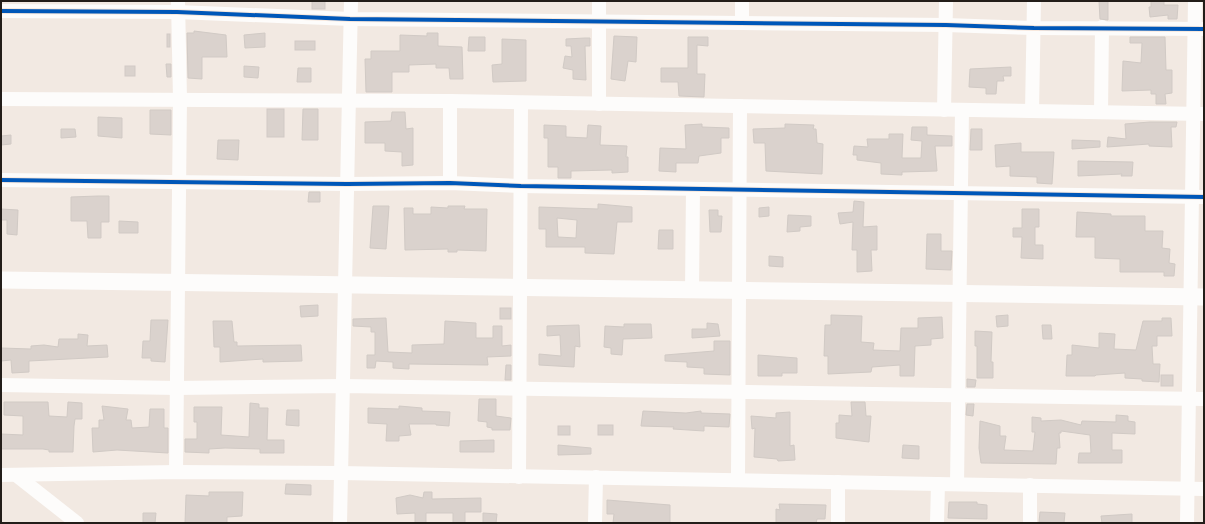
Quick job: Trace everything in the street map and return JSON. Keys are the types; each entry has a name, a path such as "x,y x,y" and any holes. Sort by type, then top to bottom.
{"street":[{"path":"340,523 351,1"},
{"path":"599,104 600,1"},
{"path":"742,1 742,23"},
{"path":"944,110 946,1"},
{"path":"1032,111 1034,1"},
{"path":"1187,523 1188,399 1197,297 1199,29 1195,1"},
{"path":"176,472 176,284 180,99 178,7"},
{"path":"1,11 178,7 350,19 1199,29"},
{"path":"1101,112 1102,27"},
{"path":"1,99 450,101 1198,113"},
{"path":"450,101 450,183"},
{"path":"519,477 521,103"},
{"path":"738,480 740,106"},
{"path":"958,484 962,110"},
{"path":"1,180 347,184 450,183 521,186 1198,197"},
{"path":"692,290 693,189"},
{"path":"1,280 176,284 344,284 959,295 1197,297"},
{"path":"1,385 177,388 343,386 520,388 1204,399"},
{"path":"1,475 176,472 341,473 1204,489"},
{"path":"16,475 77,523"},
{"path":"595,523 596,478"},
{"path":"838,482 838,523"},
{"path":"937,523 938,484"},
{"path":"1030,486 1030,523"}],"building":[{"path":"312,1 325,1 325,9 312,9"},
{"path":"1099,1 1108,1 1108,20 1100,19"},
{"path":"1151,1 1164,1 1164,5 1178,5 1177,19 1168,19 1168,15 1150,17 1149,7 1151,7"},
{"path":"194,31 226,35 227,57 202,57 202,79 188,78 187,33 194,33"},
{"path":"265,33 265,47 245,48 244,35"},
{"path":"427,33 438,33 438,46 462,47 463,79 450,79 449,68 436,68 436,64 409,65 409,72 392,72 392,92 366,92 365,59 371,59 371,51 400,51 400,35 427,36"},
{"path":"167,34 170,34 170,47 167,47"},
{"path":"614,36 637,37 636,62 628,61 625,81 611,79"},
{"path":"469,37 485,37 485,51 468,51"},
{"path":"688,37 708,37 708,46 697,45 697,74 705,74 704,97 679,96 678,82 661,82 661,68 688,68"},
{"path":"1130,37 1165,37 1166,70 1172,70 1172,93 1165,94 1166,104 1156,104 1156,94 1151,94 1151,90 1122,91 1123,61 1141,63 1142,43 1130,43"},
{"path":"590,38 590,46 585,46 586,80 573,79 573,70 563,68 565,56 572,57 571,46 566,46 566,39"},
{"path":"502,39 526,40 526,81 493,82 492,65 502,64"},
{"path":"295,41 315,41 315,50 295,50"},
{"path":"166,64 171,64 171,77 167,77"},
{"path":"125,66 135,66 135,76 125,76"},
{"path":"244,66 259,67 258,78 244,77"},
{"path":"1011,67 1011,76 1003,76 1004,81 997,81 996,94 986,94 986,88 969,87 970,69"},
{"path":"298,68 311,68 311,82 297,82"},
{"path":"267,109 284,109 284,137 267,137"},
{"path":"303,109 318,109 318,140 302,140"},
{"path":"150,110 171,110 171,135 150,134"},
{"path":"392,112 405,112 406,129 413,128 413,165 402,166 402,152 385,151 385,143 365,143 365,122 391,121"},
{"path":"98,117 122,118 122,138 98,136"},
{"path":"1177,122 1176,127 1171,127 1172,147 1149,146 1149,144 1107,147 1108,137 1126,139 1125,124"},
{"path":"702,124 702,127 729,128 729,138 721,138 721,153 699,156 698,163 676,163 676,172 659,171 660,148 686,149 685,125"},
{"path":"785,124 814,125 813,129 816,129 817,143 823,144 822,174 766,171 765,143 754,143 753,129 785,128"},
{"path":"544,125 566,126 566,137 587,138 588,125 601,126 600,145 627,146 626,157 628,157 628,172 612,173 612,170 571,171 571,178 558,178 558,167 548,167 548,138 544,138"},
{"path":"912,127 927,127 927,135 952,136 952,146 935,146 937,171 902,172 902,175 881,174 881,163 857,160 857,155 853,155 854,146 868,147 867,139 889,139 889,134 903,134 902,158 921,158 922,141 911,140"},
{"path":"61,129 75,129 76,137 61,138"},
{"path":"971,129 982,129 982,150 970,150"},
{"path":"11,135 11,144 1,145 1,136"},
{"path":"218,140 239,140 238,160 217,159"},
{"path":"1072,140 1100,141 1100,147 1072,149"},
{"path":"1021,143 1021,152 1054,152 1052,184 1037,183 1037,177 1010,176 1010,166 996,167 995,145"},
{"path":"1078,161 1133,162 1132,176 1121,176 1122,174 1078,176"},
{"path":"309,192 320,192 320,202 308,202"},
{"path":"109,196 109,222 101,222 101,238 88,238 87,221 71,221 71,197"},
{"path":"854,201 864,202 863,227 877,226 877,250 871,250 872,271 857,272 857,250 852,250 853,222 840,224 838,213 853,212"},
{"path":"598,204 632,207 632,222 617,222 614,254 585,253 585,247 546,247 546,229 539,229 539,207 598,209","holes":["557,218 577,220 576,238 558,237"]},
{"path":"373,206 389,206 386,249 370,248"},
{"path":"448,206 465,206 464,209 487,209 486,251 457,250 457,252 448,252 448,249 405,250 404,208 413,208 413,214 431,214 431,207 448,208"},
{"path":"769,207 769,216 759,217 759,208"},
{"path":"1,209 18,210 17,235 7,234 7,220 1,220"},
{"path":"1022,209 1039,209 1039,227 1035,227 1035,245 1043,245 1043,259 1021,258 1022,237 1013,237 1013,228 1022,228"},
{"path":"709,210 718,210 718,216 722,216 721,232 710,232"},
{"path":"1077,212 1111,214 1111,216 1145,216 1145,231 1163,231 1162,248 1170,249 1169,263 1175,264 1174,276 1164,276 1164,272 1120,272 1120,259 1095,258 1095,237 1076,237"},
{"path":"788,215 811,216 811,226 800,227 800,231 787,232"},
{"path":"119,221 138,222 138,233 119,233"},
{"path":"659,230 673,230 673,249 658,249"},
{"path":"927,234 941,234 941,251 952,251 951,270 926,269"},
{"path":"769,256 783,257 783,267 769,266"},
{"path":"318,305 318,316 301,317 300,306"},
{"path":"500,308 511,308 511,319 500,319"},
{"path":"831,315 862,316 861,342 874,343 873,350 900,351 901,328 918,328 918,318 942,317 943,338 931,339 931,345 915,346 914,376 900,376 900,365 872,367 871,372 828,374 828,356 824,356 825,325 831,325"},
{"path":"1008,315 1008,326 997,327 996,316"},
{"path":"386,318 388,352 412,353 412,345 444,344 445,321 476,323 476,338 493,338 493,326 502,326 502,346 511,345 511,356 487,357 488,365 409,364 409,369 393,368 393,362 376,361 375,368 367,368 367,355 375,355 375,332 371,332 371,327 353,326 353,319"},
{"path":"1162,318 1171,318 1172,336 1157,336 1157,346 1152,346 1153,364 1160,364 1159,382 1125,378 1125,373 1095,376 1066,376 1067,355 1072,355 1072,345 1099,348 1099,333 1115,334 1114,349 1136,350 1143,321 1162,321"},
{"path":"151,320 168,320 165,362 151,361 151,358 142,358 143,341 150,341"},
{"path":"213,321 232,321 234,342 237,342 237,346 301,345 302,361 263,362 263,359 220,362 220,347 214,347"},
{"path":"707,323 718,324 720,336 692,338 692,329 707,329"},
{"path":"624,324 651,324 652,338 623,339 622,355 611,354 611,348 604,347 605,326 624,327"},
{"path":"579,325 580,347 575,346 574,367 539,365 539,354 561,356 560,335 547,336 547,326"},
{"path":"1042,325 1051,325 1052,339 1043,339"},
{"path":"975,331 992,332 991,362 993,362 993,378 977,378 977,346 975,346"},
{"path":"78,334 88,335 87,346 107,345 108,357 29,361 29,372 12,373 11,360 1,361 1,348 31,349 31,346 44,345 58,347 59,339 78,339"},
{"path":"714,341 730,341 730,375 704,374 704,368 687,367 687,362 665,361 665,355 714,351"},
{"path":"758,355 797,358 797,373 782,373 782,376 758,376"},
{"path":"506,365 511,365 511,380 505,380"},
{"path":"1161,375 1173,375 1173,386 1161,386"},
{"path":"967,379 976,380 975,387 967,387"},
{"path":"479,399 496,399 496,416 511,418 510,430 492,430 492,428 487,427 487,422 478,421"},
{"path":"4,402 48,402 49,416 67,417 68,402 82,403 82,419 75,419 73,452 49,452 49,450 43,449 1,449 1,434 23,435 23,416 4,415"},
{"path":"851,402 865,402 866,416 871,416 869,442 836,438 836,423 839,423 839,415 852,416"},
{"path":"250,403 259,404 259,408 268,408 267,440 284,440 284,453 260,453 260,449 225,448 209,449 209,453 185,452 185,439 197,439 197,422 194,422 194,407 222,407 221,435 249,437"},
{"path":"967,404 974,404 973,416 966,415"},
{"path":"102,406 128,409 126,420 131,420 132,428 149,427 150,409 164,409 164,428 168,428 168,453 117,450 93,452 92,428 99,428 99,420 104,420"},
{"path":"399,406 422,408 422,411 450,412 449,426 436,424 409,424 411,435 399,436 399,441 386,441 387,424 368,423 368,408 399,409"},
{"path":"287,410 299,410 299,426 286,425"},
{"path":"643,411 686,413 701,411 701,413 730,414 729,427 704,426 704,431 673,429 674,427 641,426"},
{"path":"790,412 790,446 794,445 795,460 778,461 777,459 754,457 755,428 752,429 751,416 776,418 776,413"},
{"path":"1116,415 1128,416 1128,421 1135,422 1135,434 1112,433 1112,450 1122,450 1122,463 1078,463 1079,453 1091,453 1090,435 1061,431 1061,433 1059,433 1060,448 1057,448 1056,464 981,463 979,448 980,421 1000,426 1000,436 1006,436 1004,450 1033,451 1035,432 1032,432 1032,417 1041,418 1041,421 1061,420 1081,425 1082,421 1116,422"},
{"path":"598,425 613,425 613,435 598,435"},
{"path":"558,426 570,426 570,435 558,435"},
{"path":"494,440 494,452 460,452 460,441"},
{"path":"558,445 591,448 591,454 558,455"},
{"path":"903,445 919,446 919,459 902,458"},
{"path":"286,484 311,485 311,495 285,494"},
{"path":"209,492 243,492 242,516 227,517 227,523 185,523 186,495 209,496"},
{"path":"424,492 432,492 432,499 481,498 481,512 465,512 465,523 453,523 453,513 426,513 426,523 415,523 415,513 397,514 396,498 410,495 423,498"},
{"path":"607,500 670,505 670,523 613,523 614,514 607,514"},
{"path":"949,502 977,502 977,504 987,505 987,519 948,518"},
{"path":"779,504 826,505 825,519 817,519 816,523 776,523 776,509 780,510"},
{"path":"1040,512 1065,513 1064,523 1039,522"},
{"path":"143,513 156,513 155,523 143,523"},
{"path":"483,513 497,514 496,523 483,523"},
{"path":"1132,514 1132,523 1102,523 1101,516"}],"cycle path":[{"path":"1,11 177,12 350,19 1204,29"},
{"path":"1,180 347,184 450,183 521,186 1204,197"}]}
